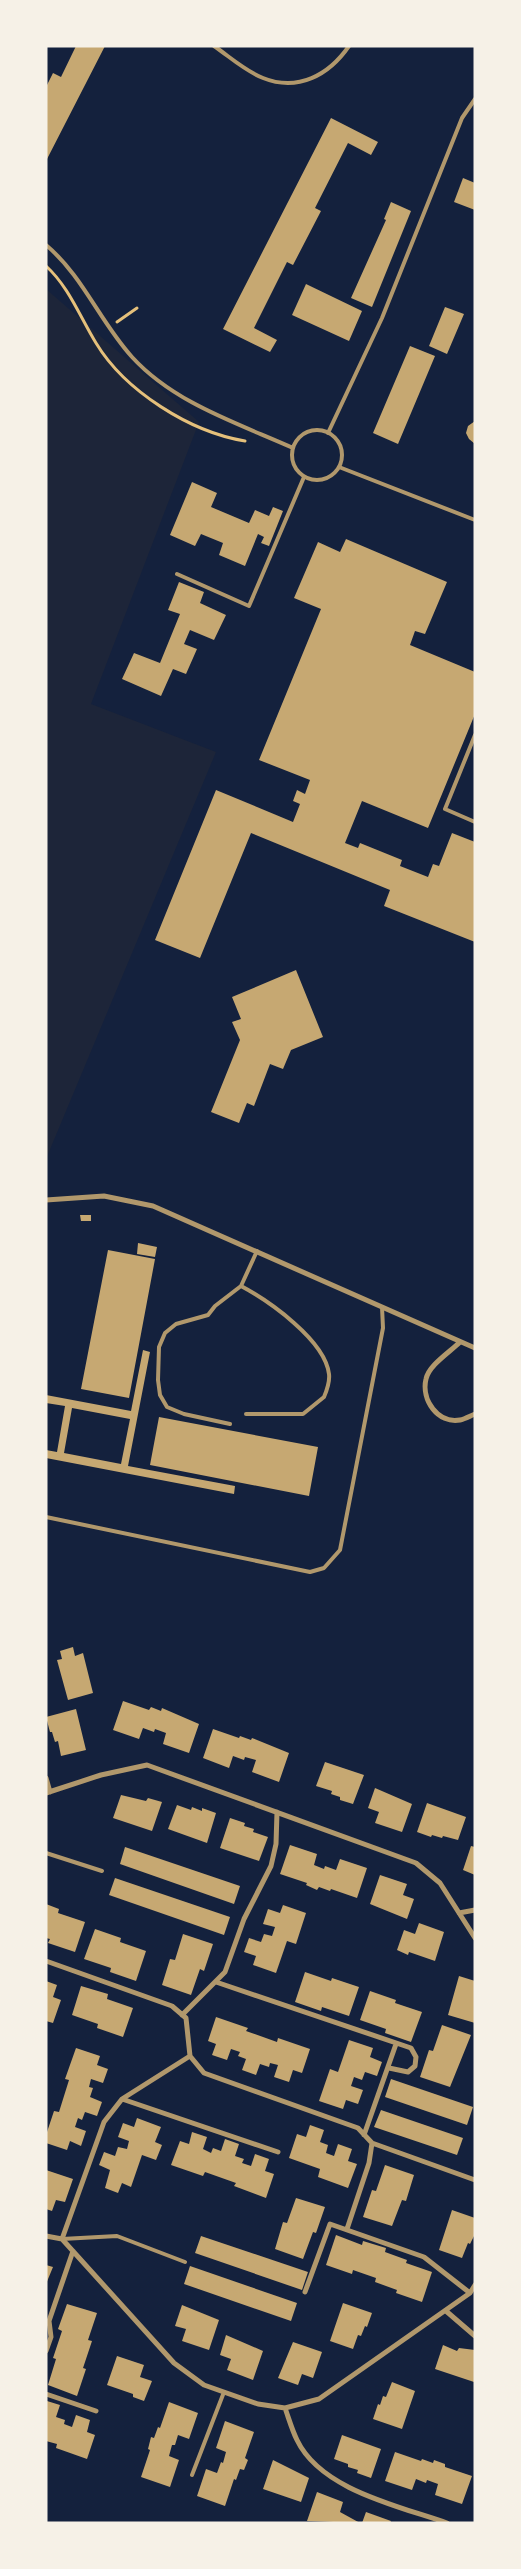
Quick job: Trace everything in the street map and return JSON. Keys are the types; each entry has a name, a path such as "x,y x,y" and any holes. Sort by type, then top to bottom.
{"street":[{"path":"46,1200 104,1196 153,1206 475,1348"},
{"path":"460,1342 436,1365 426,1378 426,1396 434,1410 445,1419 460,1420 475,1414"},
{"path":"46,1778 48,1792 101,1775 147,1765 416,1863 440,1883 475,1938"},
{"path":"182,2015 225,1972 244,1919 271,1866 276,1844 277,1812"},
{"path":"459,1913 475,1910"},
{"path":"46,1961 172,2006 186,2018 190,2056 204,2073 358,2128 372,2143 475,2180"},
{"path":"216,1982 411,2048 416,2057 415,2066 408,2072 389,2068"},
{"path":"364,2135 396,2044"},
{"path":"62,2240 104,2122 122,2099 190,2056"},
{"path":"122,2099 278,2152"},
{"path":"347,2229 369,2163 372,2143"},
{"path":"305,2292 330,2224 424,2257 470,2293"},
{"path":"46,2236 62,2240 174,2362 204,2385 258,2404 285,2408 319,2399 446,2311 470,2293 475,2285"},
{"path":"46,2351 51,2337 50,2321 73,2252"},
{"path":"446,2311 475,2336"},
{"path":"46,2394 96,2411"},
{"path":"285,2408 297,2442 321,2470 359,2492 447,2523"}],"lane":[{"path":"214,46 262,78 280,83 302,81 325,73 340,60 349,46"},
{"path":"328,433 382,318 462,118 475,99"},
{"path":"46,245 68,267 132,357 160,384 182,398 293,448"},
{"path":"320,431 328,433 334,438 341,452 339,467 334,473 320,480 304,477 294,464 293,448 304,434 320,431"},
{"path":"339,467 475,520"},
{"path":"177,574 249,606 304,477"},
{"path":"475,735 445,809 475,822"},
{"path":"230,1424 184,1414 167,1407 160,1395 157,1362 159,1347 166,1333 176,1324 208,1315 215,1306 241,1286 257,1251"},
{"path":"241,1286 279,1310 313,1342 323,1357 329,1374 324,1397 303,1414 246,1414"},
{"path":"46,1517 310,1572 324,1568 340,1550 383,1328 382,1307"},
{"path":"46,1853 102,1871"},
{"path":"62,2240 117,2236 185,2262"},
{"path":"192,2475 224,2392"}],"path":[{"path":"109,327 137,308"}],"shaded area":[{"path":"46,289 199,422 91,704 216,752 46,1159"}],"building":[{"path":"76,46 105,46 46,161 46,87 53,73 61,77"},
{"path":"331,118 378,142 371,155 348,143 315,208 321,211 293,265 287,262 254,328 277,340 270,352 223,329"},
{"path":"463,178 475,183 475,210 454,202"},
{"path":"391,202 411,211 372,307 351,298 386,220 384,219"},
{"path":"306,284 362,311 349,341 292,315"},
{"path":"445,307 464,314 447,354 429,346"},
{"path":"410,346 435,356 398,444 373,433"},
{"path":"475,421 475,444 466,433 468,426"},
{"path":"192,482 217,493 211,507 249,523 255,510 269,516 273,507 283,511 269,546 261,543 264,537 258,534 245,566 219,555 223,543 201,534 195,546 170,535"},
{"path":"346,539 447,582 425,634 415,631 410,645 475,672 475,714 428,828 362,801 345,843 358,848 360,843 402,860 400,866 428,877 433,864 439,866 452,833 475,842 475,942 384,906 390,890 251,833 200,958 155,940 216,790 293,822 300,804 293,801 297,790 305,794 310,780 259,760 321,609 294,598 318,542 340,552"},
{"path":"179,582 204,592 200,603 226,615 214,640 190,630 184,644 197,649 186,674 173,669 161,696 122,679 134,653 160,663 180,614 168,610"},
{"path":"296,970 323,1037 291,1050 283,1069 270,1064 254,1106 247,1103 239,1123 211,1112 240,1040 232,1022 241,1019 232,997"},
{"path":"80,1215 91,1215 91,1221 81,1221"},
{"path":"138,1243 157,1247 155,1257 137,1254"},
{"path":"108,1250 155,1259 129,1398 81,1389"},
{"path":"143,1350 150,1352 128,1466 235,1486 234,1494 46,1458 46,1450 57,1452 65,1406 46,1403 46,1395 131,1411","holes":["72,1408 130,1419 121,1464 64,1453"]},
{"path":"159,1417 318,1447 309,1496 150,1465"},
{"path":"73,1647 75,1656 83,1653 93,1693 68,1700 57,1660 62,1659 60,1651"},
{"path":"123,1701 149,1710 151,1707 161,1711 162,1708 199,1724 189,1753 163,1744 166,1733 155,1729 154,1732 143,1728 139,1739 113,1730"},
{"path":"76,1709 86,1750 61,1756 58,1741 55,1742 52,1732 50,1732 46,1717"},
{"path":"213,1729 239,1738 240,1736 251,1740 252,1738 289,1753 279,1782 252,1772 256,1760 245,1757 244,1760 233,1756 229,1768 203,1758"},
{"path":"325,1762 364,1775 353,1804 340,1800 340,1797 331,1794 332,1791 316,1786"},
{"path":"375,1788 412,1804 402,1832 375,1823 379,1812 368,1808"},
{"path":"121,1795 146,1801 148,1798 162,1802 152,1831 113,1818"},
{"path":"427,1803 466,1817 458,1840 443,1836 442,1838 432,1835 431,1837 417,1832"},
{"path":"177,1805 191,1810 192,1807 202,1811 202,1808 216,1813 207,1843 168,1829"},
{"path":"230,1818 245,1823 244,1826 254,1829 253,1832 268,1837 259,1861 220,1848"},
{"path":"290,1845 317,1854 314,1865 324,1869 325,1866 336,1870 340,1859 367,1868 357,1898 331,1889 330,1891 319,1887 317,1890 306,1885 307,1883 280,1874"},
{"path":"471,1846 475,1847 475,1875 463,1870"},
{"path":"125,1847 240,1886 234,1904 120,1864"},
{"path":"380,1875 407,1884 403,1895 414,1899 407,1919 370,1904"},
{"path":"115,1878 230,1917 224,1935 109,1895"},
{"path":"46,1904 59,1909 58,1913 85,1922 75,1952 48,1943 50,1939 46,1938"},
{"path":"283,1905 306,1913 296,1944 287,1941 276,1973 253,1965 256,1956 244,1952 249,1938 261,1942 264,1934 272,1936 275,1927 263,1924 268,1909 280,1913"},
{"path":"419,1923 444,1932 435,1961 409,1952 408,1955 397,1950 404,1930 415,1934"},
{"path":"95,1929 121,1938 120,1942 146,1951 136,1981 110,1972 111,1968 84,1959"},
{"path":"183,1934 213,1944 204,1971 200,1969 191,1995 162,1985 170,1959 175,1960"},
{"path":"305,1972 331,1981 332,1978 359,1987 349,2016 322,2007 321,2011 295,2002"},
{"path":"459,1976 475,1981 475,2023 448,2015"},
{"path":"46,1981 57,1985 53,1997 61,2000 53,2023 46,2021"},
{"path":"81,1986 108,1994 107,1999 133,2008 123,2037 97,2028 98,2024 72,2015"},
{"path":"370,1991 396,2000 395,2003 422,2012 411,2042 385,2033 386,2029 360,2020"},
{"path":"216,2017 248,2028 246,2031 277,2042 278,2038 310,2049 302,2073 293,2070 289,2082 274,2077 278,2065 270,2063 269,2067 260,2064 256,2075 242,2070 246,2059 238,2056 240,2052 231,2049 227,2060 212,2055 216,2044 208,2041"},
{"path":"442,2025 471,2035 450,2087 420,2077 429,2050 433,2051"},
{"path":"349,2040 373,2048 370,2057 382,2062 377,2076 365,2072 362,2080 354,2077 351,2086 363,2090 358,2104 346,2100 343,2109 319,2101 330,2069 338,2072"},
{"path":"76,2048 100,2056 97,2065 108,2069 103,2083 91,2079 89,2087 93,2088 90,2097 102,2102 97,2116 85,2112 82,2120 78,2118 75,2127 86,2131 81,2146 70,2141 67,2150 46,2143 46,2135 54,2111 59,2112 69,2080 65,2079"},
{"path":"391,2079 473,2107 467,2125 385,2097"},
{"path":"381,2110 463,2138 457,2155 374,2127"},
{"path":"137,2118 161,2127 155,2142 162,2145 156,2160 142,2155 131,2187 122,2183 118,2193 105,2188 110,2170 99,2165 104,2152 115,2156 118,2147 127,2149 129,2141 118,2137 123,2123 134,2127"},
{"path":"310,2125 324,2130 320,2142 328,2145 326,2153 334,2156 338,2144 352,2149 348,2161 357,2164 348,2188 318,2177 320,2169 289,2158 297,2134 306,2137"},
{"path":"192,2132 207,2137 203,2149 211,2153 213,2148 221,2151 225,2139 239,2144 235,2156 244,2159 242,2163 251,2166 255,2154 269,2159 265,2171 274,2174 266,2198 234,2186 236,2183 205,2172 203,2176 171,2165 180,2141 189,2144"},
{"path":"385,2165 414,2175 406,2201 402,2200 392,2226 363,2217 372,2190 376,2191"},
{"path":"46,2170 73,2179 65,2202 56,2200 52,2211 46,2209"},
{"path":"296,2198 325,2207 316,2233 313,2232 303,2259 275,2249 283,2222 287,2223"},
{"path":"452,2210 475,2218 475,2234 470,2244 468,2243 462,2258 439,2250"},
{"path":"336,2235 362,2245 363,2241 386,2248 385,2252 407,2260 406,2263 432,2272 422,2302 396,2293 397,2290 375,2282 376,2278 353,2270 352,2274 326,2265"},
{"path":"201,2236 308,2272 302,2290 195,2253"},
{"path":"46,2265 53,2267 46,2284"},
{"path":"190,2266 297,2303 291,2321 184,2284"},
{"path":"343,2303 372,2313 367,2327 365,2326 361,2336 358,2335 353,2349 330,2341"},
{"path":"67,2304 97,2313 88,2340 92,2341 83,2368 86,2369 77,2396 48,2385 56,2359 53,2358 62,2331 58,2329"},
{"path":"182,2305 219,2320 209,2350 182,2341 186,2329 175,2326"},
{"path":"226,2335 263,2351 253,2380 227,2370 231,2359 220,2355"},
{"path":"293,2342 322,2352 313,2378 302,2374 298,2385 278,2378"},
{"path":"443,2345 457,2351 459,2348 475,2350 474,2382 435,2369"},
{"path":"117,2356 144,2365 140,2377 152,2381 144,2401 133,2397 133,2394 107,2385"},
{"path":"392,2382 415,2391 402,2429 373,2419 378,2404 380,2405 383,2396 386,2397"},
{"path":"47,2401 60,2405 56,2417 65,2420 64,2424 72,2427 76,2415 90,2420 87,2432 95,2435 87,2459 56,2448 57,2444 46,2441"},
{"path":"169,2402 198,2413 189,2439 178,2435 175,2445 172,2445 169,2456 179,2460 170,2487 141,2477 150,2450 148,2449 151,2437 154,2438 158,2427 160,2428"},
{"path":"225,2421 254,2432 245,2458 248,2460 244,2470 240,2469 236,2480 234,2479 225,2506 197,2496 206,2469 217,2473 221,2462 223,2463 226,2452 216,2448"},
{"path":"342,2435 381,2449 371,2478 357,2473 358,2470 348,2467 348,2464 334,2459"},
{"path":"395,2452 421,2461 422,2459 433,2463 434,2460 445,2464 445,2467 472,2476 462,2504 435,2495 438,2484 427,2480 426,2483 416,2479 412,2490 385,2481"},
{"path":"273,2460 309,2478 301,2502 263,2489"},
{"path":"317,2492 343,2502 340,2512 360,2523 307,2521"},
{"path":"366,2512 391,2521 390,2523 362,2523"}]}
